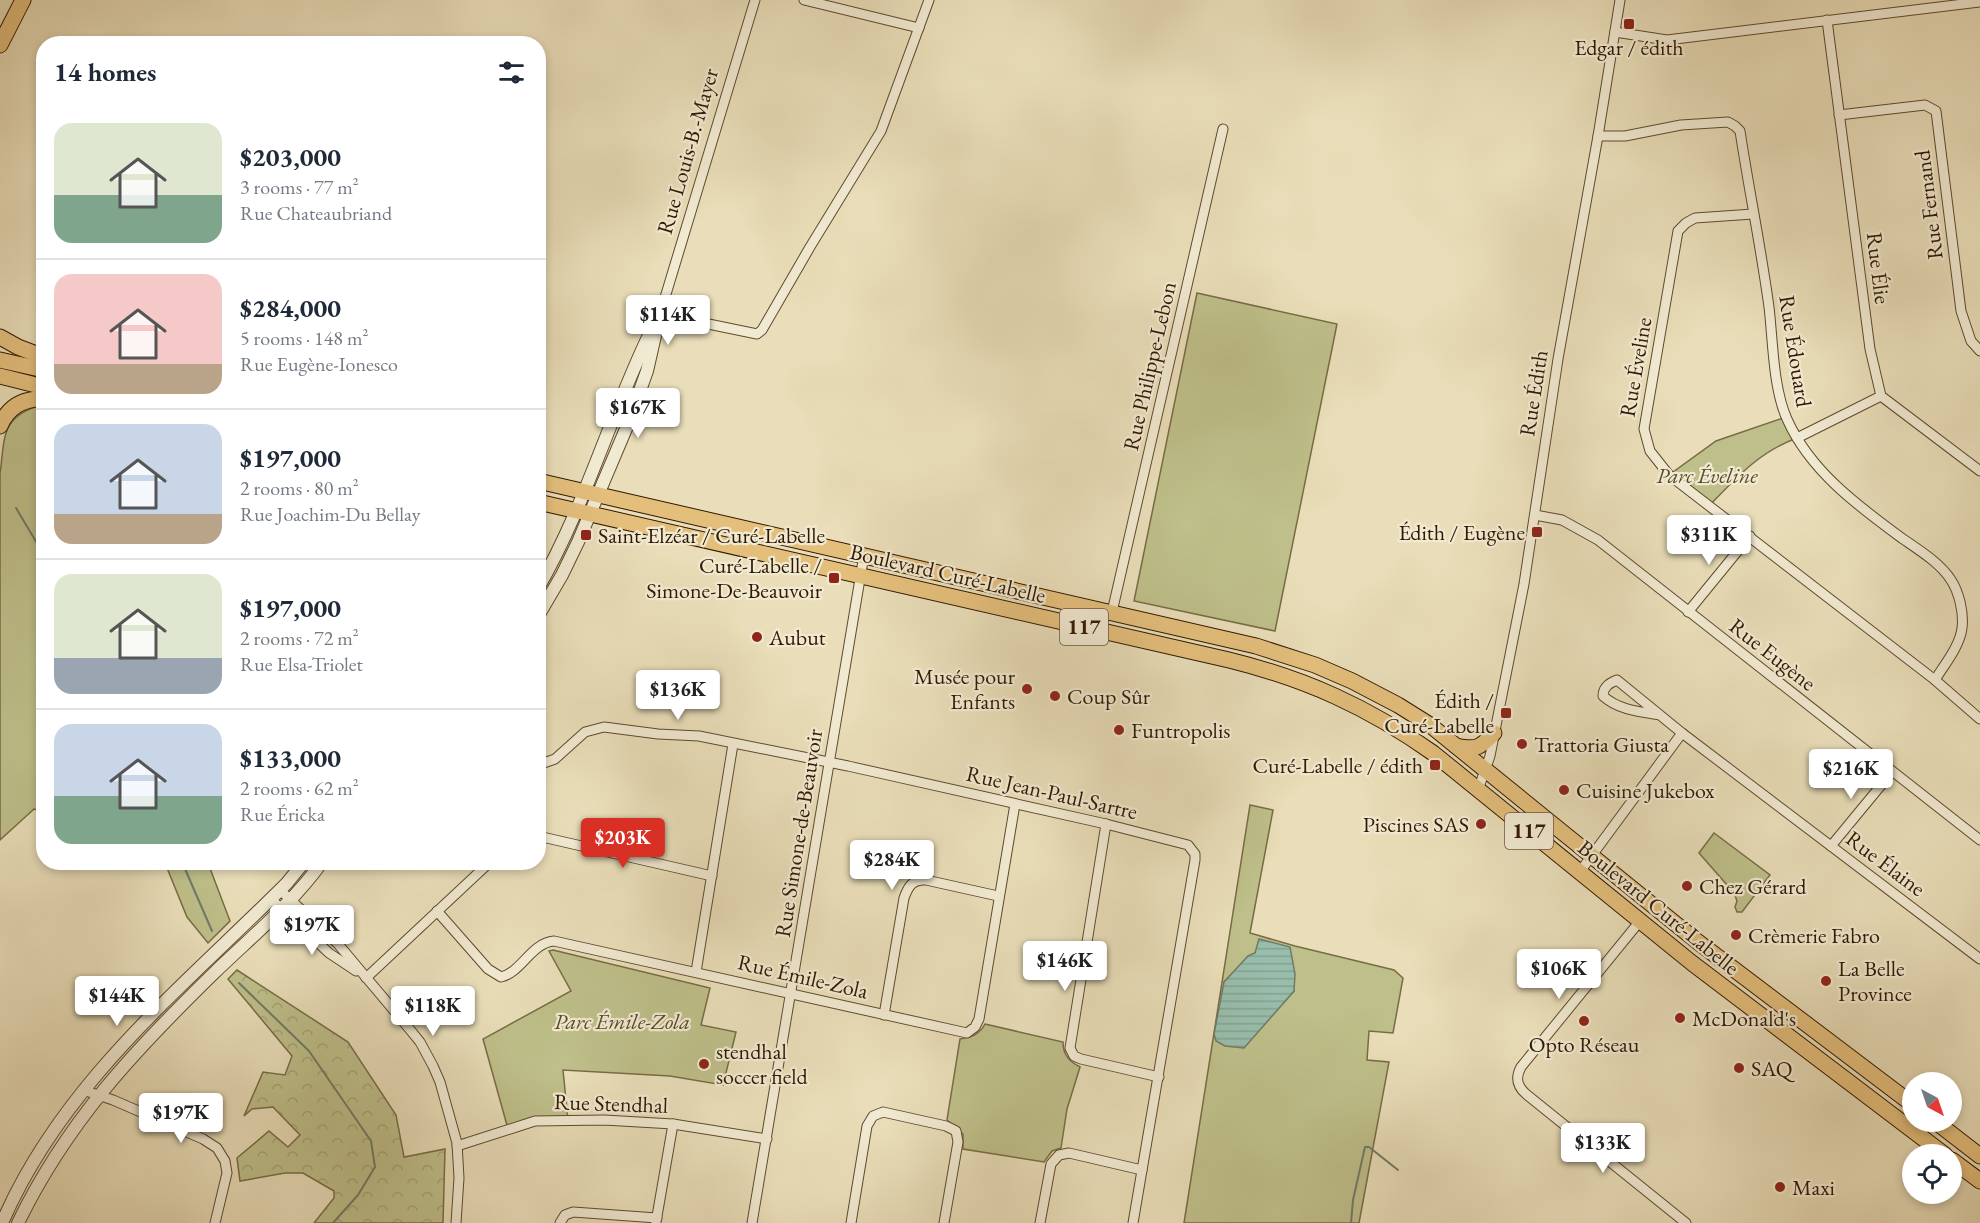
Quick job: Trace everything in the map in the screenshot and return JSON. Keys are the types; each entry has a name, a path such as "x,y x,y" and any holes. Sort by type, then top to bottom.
{"main road":[{"path":"0,45 23,0"},
{"path":"0,337 36,354"},
{"path":"0,360 36,368"},
{"path":"0,376 36,385"},
{"path":"0,426 6,415 17,405 30,399 36,399"},
{"name":"Boulevard Curé-Labelle","path":"546,483 1256,646 1315,665 1352,681 1398,705 1456,746 1698,942 1902,1096"},
{"name":"Boulevard Curé-Labelle","path":"546,504 1229,660 1290,677 1346,700 1389,723 1421,744 1692,963 1931,1144"},
{"path":"1456,746 1478,747 1494,733"},
{"path":"1949,1132 1980,1156"},
{"path":"1962,1168 1980,1181"}],"street":[{"name":"Rue Louis-B.-Mayer","path":"583,513 592,493 632,369 660,314 754,0"},
{"path":"804,0 919,28"},
{"path":"660,314 752,334 759,333 881,131 929,0"},
{"name":"Rue Édith","path":"1478,790 1486,769 1524,584 1558,359 1620,0"},
{"path":"1615,32 1667,40 1980,2"},
{"name":"Rue Élie","path":"1827,20 1869,349 1881,396"},
{"name":"Rue Fernand","path":"1839,115 1924,105 1936,111 1960,311 1971,341 1980,351"},
{"name":"Rue Édouard","path":"1598,136 1625,136 1681,125 1728,122 1740,131 1768,304 1777,381 1786,417 1797,438 1816,465 1861,508 1925,555 1950,578 1959,593 1962,628 1957,645 1935,680"},
{"name":"Rue Philippe-Lebon","path":"1112,612 1223,129"},
{"name":"Rue Éveline","path":"1753,214 1695,218 1678,231 1644,429 1650,451 1669,474 1935,680 1980,719"},
{"path":"1797,438 1881,396 1980,471"},
{"path":"546,575 583,513"},
{"path":"546,602 562,575 583,513"},
{"name":"Rue Eugène","path":"1535,515 1562,520 1598,540 1980,840"},
{"path":"1688,612 1750,536"},
{"name":"Rue Simone-de-Beauvoir","path":"752,1223 864,555"},
{"name":"Rue Élaine","path":"1660,715 1627,709 1610,702 1603,692 1608,683 1617,680 1980,959"},
{"name":"Rue Jean-Paul-Sartre","path":"546,762 555,759 585,732 604,727 658,734 699,736 829,762 1106,824 1188,845 1195,854 1196,860 1133,1223"},
{"path":"1579,873 1682,732"},
{"path":"696,972 734,744"},
{"path":"1831,846 1892,772"},
{"name":"Rue Émile-Zola","path":"437,911 488,969 501,977 509,973 541,945 554,941 884,1015 963,1032 972,1031 979,1019 1015,804"},
{"path":"1106,824 1070,1048 1074,1056 1081,1059 1159,1077"},
{"path":"546,838 712,876"},
{"path":"2,1223 42,1149 83,1090 139,1026 275,895 297,870"},
{"path":"18,1223 49,1165 99,1095 154,1032 285,904 315,870"},
{"path":"366,978 481,870"},
{"path":"884,1015 904,898 912,884 916,880 926,880 998,896"},
{"path":"275,895 329,953 366,978 414,1034 433,1066 440,1083 457,1146 459,1178 456,1223"},
{"path":"1640,921 1521,1067 1518,1083 1526,1094 1686,1223"},
{"path":"83,1090 203,1139 217,1148 225,1161 227,1173 215,1223"},
{"path":"851,1223 867,1126 873,1116 883,1112 946,1126 956,1131 958,1142 944,1223"},
{"name":"Rue Stendhal","path":"457,1146 535,1121 604,1120 673,1124 766,1139"},
{"path":"560,1223 565,1215 573,1212 656,1220 673,1124"},
{"path":"1040,1223 1051,1164 1059,1155 1069,1154 1142,1170"}],"green space":[{"path":"1197,293 1337,324 1275,631 1134,601"},
{"path":"36,407 36,810 0,840 0,474 7,430 18,415"},
{"name":"Parc Éveline","path":"1786,417 1797,438 1771,450 1760,458 1739,475 1710,505 1669,475 1716,441"},
{"path":"1250,805 1273,810 1250,933 1394,970 1403,978 1393,1033 1369,1031 1367,1060 1389,1062 1359,1223 1184,1223","holes":["1255,953 1294,991 1244,1047 1224,982 1248,957"]},
{"path":"1714,833 1770,875 1742,912 1737,912 1734,893 1699,853"},
{"path":"168,870 211,870 230,921 208,943 187,917"},
{"name":"Parc Émile-Zola","path":"553,950 710,988 701,1025 736,1032 723,1085 670,1076 563,1070 568,1120 508,1129 483,1039 571,991 549,951"},
{"path":"237,970 348,1042 396,1115 404,1157 445,1149 443,1223 314,1223 334,1198 334,1191 303,1173 285,1173 240,1181 237,1158 269,1131 288,1147 300,1135 273,1107 252,1109 244,1116 263,1072 285,1075 292,1056 228,979"},
{"path":"985,1024 1063,1042 1067,1057 1080,1067 1067,1109 1061,1148 1052,1151 1044,1162 963,1149 963,1134 947,1120 960,1039 975,1035"}],"shaded area":[{"path":"1259,939 1290,947 1295,974 1294,991 1244,1048 1225,1046 1216,1041 1214,1034 1224,982 1248,956 1255,953"}],"waterway":[{"path":"16,508 36,542"},
{"path":"185,870 212,931"},
{"path":"239,983 309,1051 371,1141 375,1167 358,1195 333,1223"},
{"path":"1351,1223 1353,1200 1365,1147 1369,1147 1398,1170"}],"place":[{"name":"Edgar / édith","path":"1629,24"},
{"name":"Édith / Eugène","path":"1537,532"},
{"name":"Saint-Elzéar / Curé-Labelle","path":"586,535"},
{"name":"Curé-Labelle / Simone-De-Beauvoir","path":"834,578"},
{"name":"Aubut","path":"757,637"},
{"name":"Musée pour Enfants","path":"1027,689"},
{"name":"Coup Sûr","path":"1055,696"},
{"name":"Édith / Curé-Labelle","path":"1506,713"},
{"name":"Funtropolis","path":"1119,730"},
{"name":"Trattoria Giusta","path":"1522,744"},
{"name":"Curé-Labelle / édith","path":"1435,765"},
{"name":"Cuisine Jukebox","path":"1564,790"},
{"name":"Piscines SAS","path":"1481,824"},
{"name":"Chez Gérard","path":"1687,886"},
{"name":"Crèmerie Fabro","path":"1736,935"},
{"name":"La Belle Province","path":"1826,981"},
{"name":"McDonald's","path":"1680,1018"},
{"name":"Opto Réseau","path":"1584,1021"},
{"name":"stendhal soccer field","path":"704,1064"},
{"name":"SAQ","path":"1739,1068"},
{"name":"Maxi","path":"1780,1187"}]}
